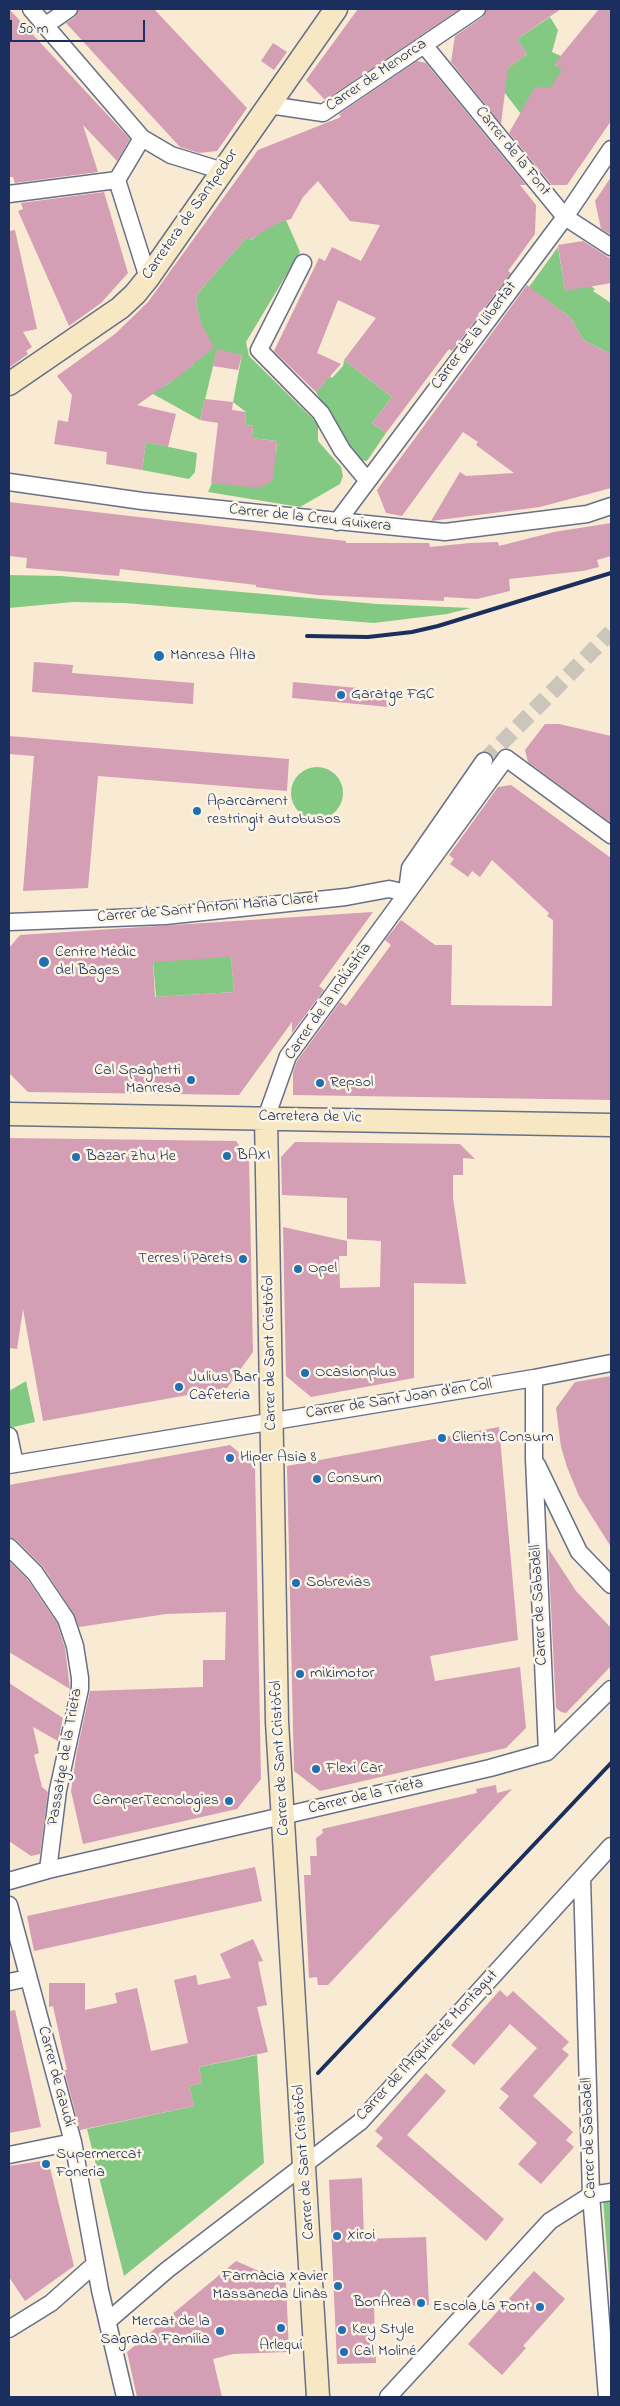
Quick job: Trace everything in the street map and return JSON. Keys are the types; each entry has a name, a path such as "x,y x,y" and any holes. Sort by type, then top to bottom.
{"street":[{"path":"30,9 46,25 142,138 171,155 223,171"},
{"path":"46,25 69,9"},
{"name":"Carretera de Santpedor","path":"9,384 120,308 148,278 336,9"},
{"name":"Carrer de Menorca","path":"269,105 323,113 477,9"},
{"name":"Carrer de la Font","path":"424,45 565,217 611,247"},
{"path":"142,138 117,180 148,278"},
{"name":"Carrer de la Llibertat","path":"337,522 565,217 611,150"},
{"path":"9,194 117,180"},
{"path":"303,263 259,350 321,413 342,450 367,480"},
{"name":"Carrer de la Creu Guixera","path":"9,482 142,501 445,532 587,514 611,506"},
{"name":"Carrer de la Indústria","path":"266,1118 288,1056 506,758 611,835"},
{"name":"Carrer de la Indústria","path":"406,893 410,868 484,761"},
{"name":"Carrer de Sant Antoni Maria Claret","path":"9,922 165,916 346,897 389,889 406,893"},
{"name":"Carretera de Vic","path":"9,1114 611,1125"},
{"name":"Carrer de Sant Cristòfol","path":"266,1118 277,1722 312,2272 318,2397"},
{"name":"Carrer de Sant Joan d'en Coll","path":"12,1464 534,1378 611,1363"},
{"name":"Carrer de Sabadell","path":"534,1378 534,1459 547,1752"},
{"path":"9,1436 12,1464"},
{"path":"534,1459 579,1552 611,1585"},
{"name":"Passatge de la Trieta","path":"9,1547 35,1572 66,1619 75,1646 80,1678 78,1696 58,1790 48,1870"},
{"name":"Carrer de la Trieta","path":"9,1881 48,1870 490,1768 547,1752 611,1689"},
{"name":"Carrer de l'Arquitecte Montagut","path":"109,2320 167,2270 304,2163 360,2122 611,1846"},
{"name":"Carrer de Sabadell","path":"582,1878 592,2195 607,2397"},
{"name":"Carrer de Gaudí","path":"9,1905 73,2142 95,2264 125,2397"},
{"path":"9,1982 28,1978"},
{"path":"9,2155 73,2142"},
{"path":"388,2397 550,2221 592,2195 611,2192"},
{"path":"9,2330 51,2303 95,2264"}],"green space":[{"path":"550,17 558,30 552,52 561,56 555,65 571,72 521,114 501,88 508,68 527,54 517,39"},
{"path":"286,220 300,252 246,342 249,356 318,424 318,441 341,467 343,476 340,484 300,507 208,492 212,483 276,453 277,441 252,438 253,426 245,425 246,412 233,402 242,355 217,350 200,420 144,389 165,386 193,365 201,324 196,304 197,294 247,237 251,240 271,225"},
{"path":"558,247 565,290 591,286 595,289 593,291 611,303 611,354 583,340 571,318 529,287"},
{"path":"344,360 392,397 372,423 386,433 367,461 359,460 349,452 316,392 330,376 332,378 343,366"},
{"path":"146,442 197,453 195,472 189,479 142,470"},
{"path":"9,575 61,576 377,604 471,608 447,614 374,623 124,603 73,602 9,608"},
{"path":"317,767 331,771 339,779 343,793 339,807 331,815 317,819 303,815 295,807 291,793 295,779 303,771"},
{"path":"231,956 234,992 156,997 153,961"},
{"path":"26,1381 35,1422 9,1428 9,1391"},
{"path":"257,2055 264,2163 124,2276 87,2129 194,2106 189,2086 202,2083 199,2067"},
{"path":"611,2198 611,2304 603,2199"}],"building":[{"path":"9,9 130,139 117,161 83,125 98,172 15,183 13,177 9,177"},
{"path":"79,9 154,9 247,108 217,151 199,153 180,147 66,23 75,17"},
{"path":"358,9 460,9 325,100 306,80"},
{"path":"487,9 561,9 517,39 527,54 508,68 501,124 451,62 455,36 483,17"},
{"path":"599,9 611,9 611,121 567,185 552,185 509,133 535,87 550,88 562,69 554,64"},
{"path":"273,43 287,52 274,70 261,61"},
{"path":"417,61 426,63 526,185 520,185 536,205 535,234 508,271 511,273 452,351 449,349 386,433 372,423 392,397 344,360 376,318 338,300 317,353 341,364 316,392 274,351 319,258 325,261 332,247 361,261 380,225 350,221 318,181 303,197 291,219 278,223 250,240 247,237 197,294 196,304 201,323 214,347 182,374 137,405 176,414 168,447 146,442 142,470 106,464 107,452 54,444 58,420 68,422 72,395 57,376 115,334 148,302 258,150 341,117 339,114"},
{"path":"611,177 611,235 601,229 595,201"},
{"path":"104,192 128,273 101,303 69,326 18,211 23,209 21,203"},
{"path":"15,230 37,329 23,332 32,347 26,351 28,354 9,368 9,231"},
{"path":"583,241 611,259 611,283 565,291 558,245"},
{"path":"527,285 571,318 583,340 611,354 611,488 540,507 431,521 460,472 466,476 514,473 476,445 478,442 463,432 402,516 386,513 377,490"},
{"path":"217,349 242,355 238,370 213,366"},
{"path":"205,399 233,402 232,410 246,412 245,425 253,426 252,438 277,441 273,479 269,483 259,488 211,483 218,423 200,420"},
{"path":"9,502 346,541 346,543 429,543 430,547 498,542 499,546 554,532 611,523 611,556 597,560 599,567 583,571 509,579 510,591 477,599 444,597 444,601 317,595 256,587 256,585 120,569 119,576 26,568 27,558 9,556"},
{"path":"34,662 73,665 72,673 194,683 193,704 32,692"},
{"name":"Garatge FGC","path":"293,682 390,691 389,707 292,698"},
{"path":"545,724 559,724 611,736 611,823 528,762 525,750"},
{"path":"9,736 289,759 287,791 98,776 88,888 23,891 34,756 9,754"},
{"path":"511,785 611,858 611,1100 293,1095 293,1072 297,1061 340,1002 346,1006 391,945 385,940 401,920 435,945 452,945 451,1005 552,1006 553,920 547,916 549,913 492,860 480,877 472,871 468,877 450,864 454,859 449,855 498,787"},
{"path":"373,912 319,986 324,990 292,1033 292,1022 239,1095 28,1092 9,1073 9,948 20,935","holes":["231,957 234,992 155,997 153,962"]},
{"path":"9,1138 236,1141 249,1159 253,1352 227,1388 43,1421 23,1309 17,1349 9,1348"},
{"path":"295,1142 460,1144 475,1159 463,1158 463,1175 453,1175 453,1198 466,1284 414,1283 414,1378 311,1397 286,1376 283,1227 347,1241 347,1256 339,1256 340,1288 380,1287 381,1241 347,1239 347,1198 282,1195 281,1157"},
{"path":"611,1376 611,1547 579,1496 567,1467 561,1447 556,1408 575,1382"},
{"path":"499,1427 518,1640 430,1656 435,1681 520,1667 526,1728 506,1748 320,1791 294,1771 287,1466"},
{"path":"230,1445 255,1466 261,1779 237,1809 83,1844 71,1791 77,1751 90,1691 203,1687 203,1660 225,1660 226,1612 166,1614 79,1627 74,1614 43,1567 16,1540 9,1537 9,1485"},
{"path":"548,1548 576,1591 611,1628 611,1666 566,1713 556,1708"},
{"path":"9,1561 27,1579 57,1623 65,1648 70,1689 9,1652"},
{"path":"9,1683 63,1718 58,1741 33,1727 39,1753 34,1755 42,1787 48,1792 40,1854 31,1856 9,1841"},
{"path":"496,1785 497,1793 512,1789 328,1985 318,1985 317,1977 309,1978 304,1875 311,1875 310,1856 317,1856 316,1838 323,1833 322,1829 477,1793 476,1789"},
{"path":"255,1867 262,1901 34,1951 27,1916"},
{"path":"253,1939 263,1961 258,1962 267,2005 257,2007 268,2052 199,2067 202,2083 189,2086 194,2106 80,2130 64,2070 67,2070 53,2006 49,2007 49,1983 85,1983 85,2010 117,2003 115,1993 137,1988 151,2051 188,2043 174,1980 196,1975 198,1985 231,1978 220,1954"},
{"path":"500,1990 507,1997 513,1991 569,2042 562,2049 569,2055 533,2096 573,2132 566,2140 574,2147 541,2184 518,2164 537,2143 499,2108 509,2096 500,2089 537,2048 510,2024 474,2065 451,2045"},
{"path":"15,2010 41,2127 9,2133 9,2011"},
{"path":"426,2073 446,2091 407,2135 504,2219 486,2241 376,2146 383,2138 375,2131"},
{"path":"48,2160 74,2266 25,2301 9,2277 9,2166"},
{"path":"362,2178 364,2239 426,2237 429,2305 374,2307 376,2363 337,2364 329,2180"},
{"name":"Mercat de la Sagrada Família","path":"236,2261 286,2283 289,2352 233,2354 213,2359 222,2397 137,2397 127,2352"},
{"path":"534,2271 565,2299 523,2346 526,2348 502,2375 468,2344"}],"tunnel":[{"path":"484,761 611,632"}],"railway":[{"path":"307,636 368,637 412,632 438,626 611,573"},
{"path":"318,2073 611,1763"}],"place":[{"name":"Manresa Alta","path":"159,656"},
{"name":"Garatge FGC","path":"341,695"},
{"name":"Aparcament restringit autobusos","path":"197,811"},
{"name":"Centre Mèdic del Bages","path":"44,962"},
{"name":"Cal Spaghetti Manresa","path":"191,1080"},
{"name":"Repsol","path":"320,1083"},
{"name":"BAXI","path":"227,1156"},
{"name":"Bazar Zhu He","path":"76,1157"},
{"name":"Terres i Parets","path":"243,1259"},
{"name":"Opel","path":"298,1269"},
{"name":"Ocasionplus","path":"305,1373"},
{"name":"Julius Bar Cafeteria","path":"179,1387"},
{"name":"Clients Consum","path":"442,1438"},
{"name":"Hiper Asia 8","path":"230,1458"},
{"name":"Consum","path":"317,1479"},
{"name":"Sobrevias","path":"296,1583"},
{"name":"mikimotor","path":"300,1674"},
{"name":"Flexi Car","path":"316,1769"},
{"name":"CamperTecnologies","path":"229,1801"},
{"name":"Supermercat Foneria","path":"46,2164"},
{"name":"Xiroi","path":"337,2236"},
{"name":"Farmàcia Xavier Massaneda Llinàs","path":"338,2286"},
{"name":"BonÀrea","path":"421,2303"},
{"name":"Escola La Font","path":"540,2307"},
{"name":"Arlequí","path":"281,2328"},
{"name":"Key Style","path":"342,2330"},
{"name":"Mercat de la Sagrada Família","path":"220,2331"},
{"name":"Cal Moliné","path":"344,2352"}]}
